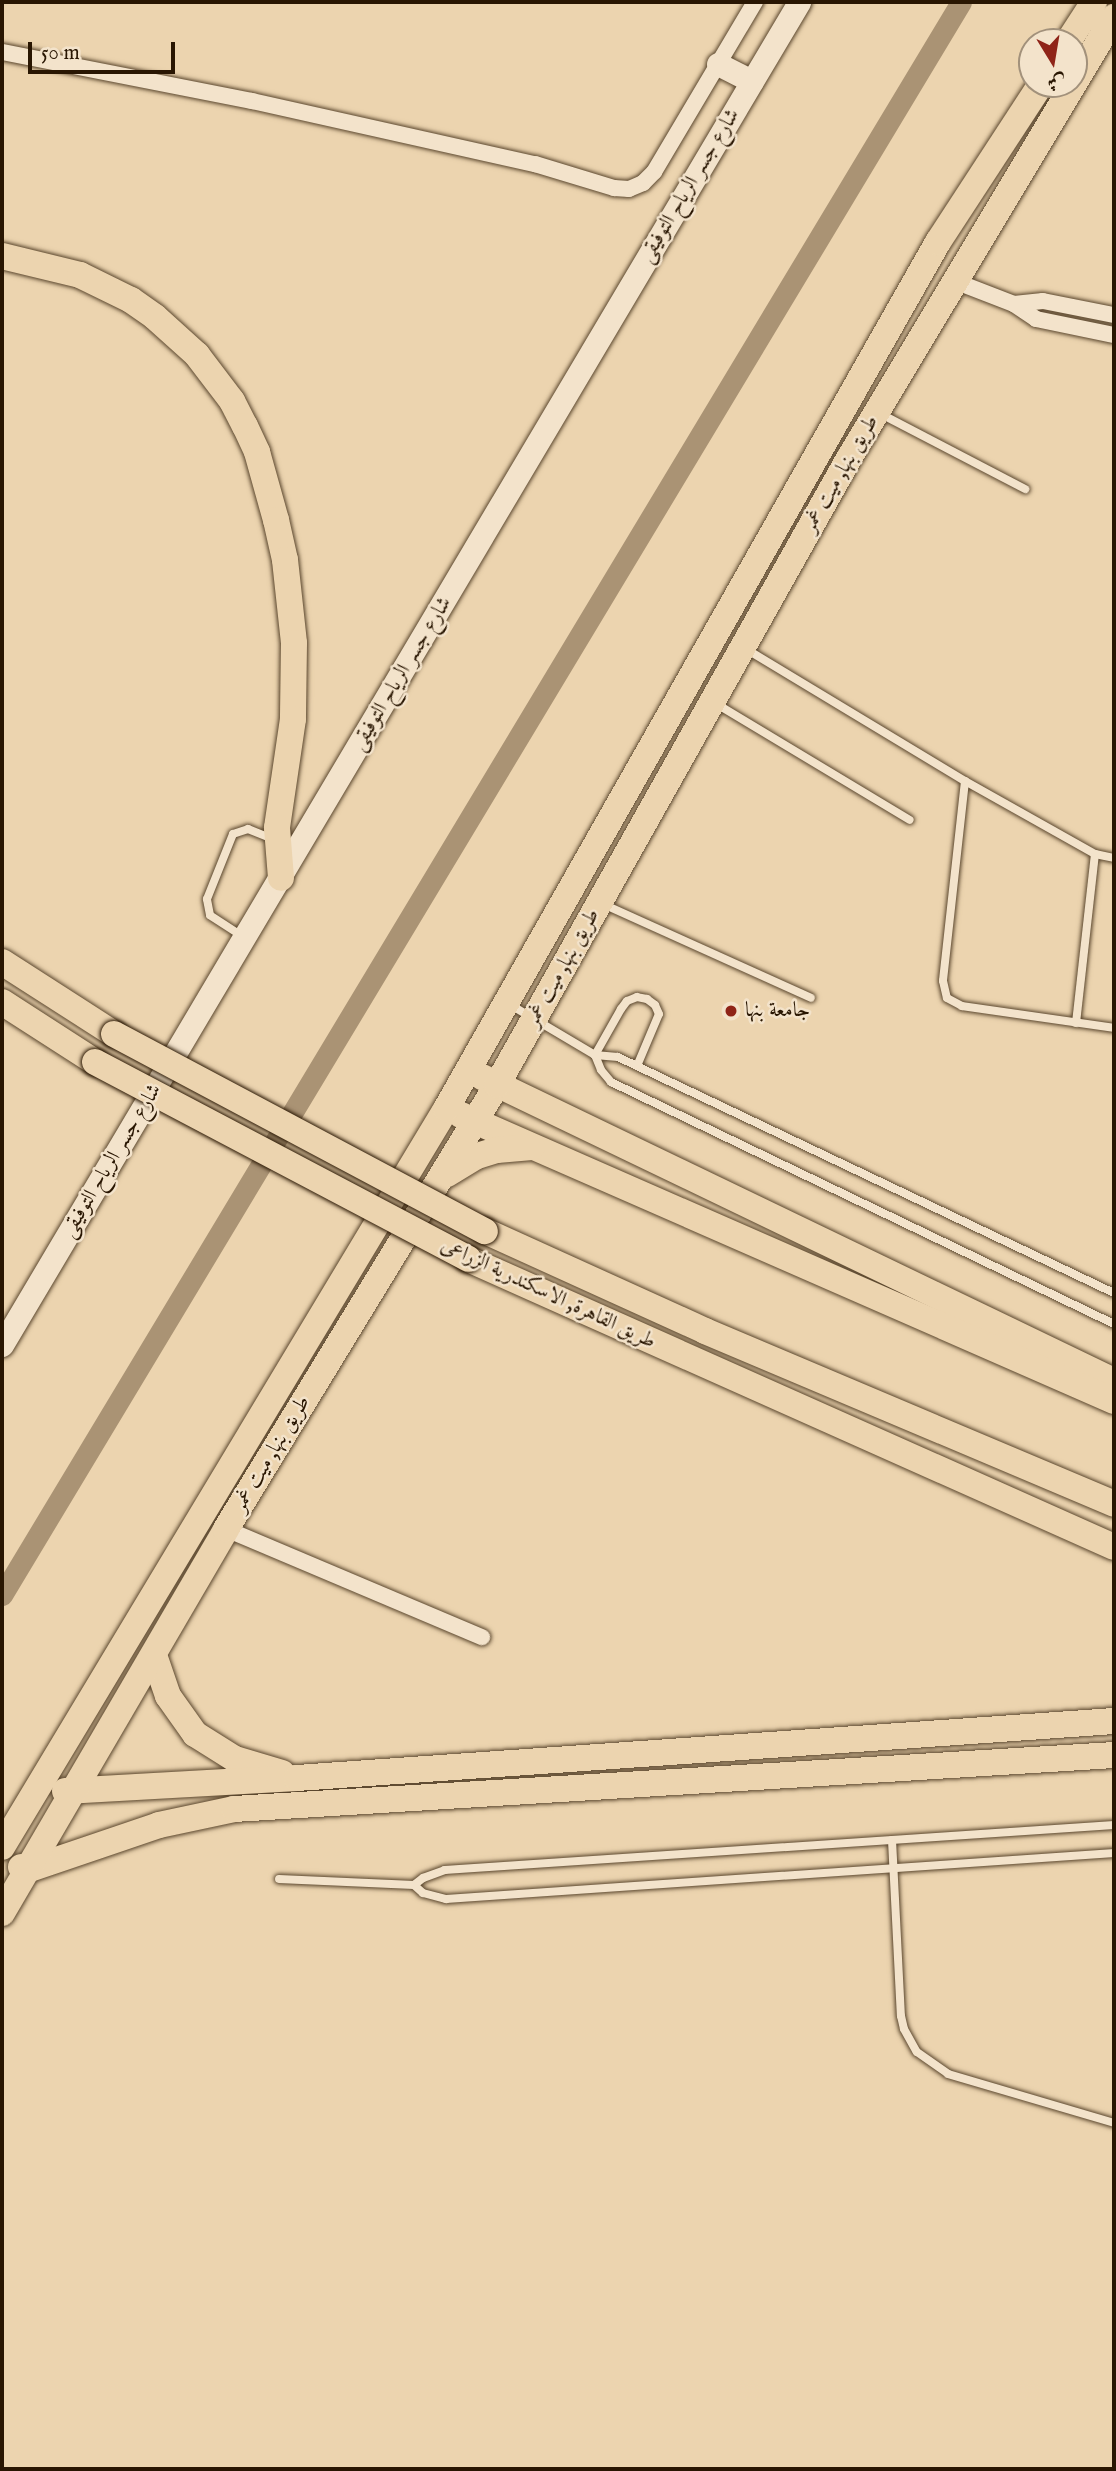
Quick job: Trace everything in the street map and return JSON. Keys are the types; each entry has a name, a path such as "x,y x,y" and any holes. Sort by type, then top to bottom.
{"highway":[{"path":"1077,28 1094,2"},
{"name":"طريق بنها, ميت غمر","path":"2,1913 226,1529 476,1121 741,647 877,412 1114,17"},
{"name":"طريق بنها, ميت غمر","path":"2,1847 446,1109 938,243 1032,98"},
{"path":"2,256 80,275 115,291 155,317 197,355 232,401 245,426 257,453 276,520 285,560 294,643 287,846 281,878"},
{"name":"طريق القاهرة, الاسكندرية الزراعى","path":"2,962 114,1034 485,1231 705,1331 1114,1504"},
{"name":"طريق القاهرة, الاسكندرية الزراعى","path":"2,1002 95,1062 468,1259 1109,1548"},
{"path":"468,1070 1114,1381"},
{"path":"446,1109 540,1147 1114,1401"},
{"path":"440,1179 477,1156 497,1150 540,1147"},
{"path":"154,1656 168,1696 195,1734 235,1759 297,1778"},
{"path":"35,1793 297,1778 1114,1721"},
{"path":"2,1858 27,1870 159,1825 234,1809 1114,1755"}],"main road":[{"name":"شارع جسر الرياح التوفيقى","path":"287,846 799,2"},
{"path":"718,64 752,81"},
{"name":"شارع جسر الرياح التوفيقى","path":"2,1345 281,878"}],"street":[{"name":"شارع جسر الرياح التوفيقى","path":"2,52 253,101 458,146 562,171 614,188 636,187 654,172 755,2"},
{"path":"957,282 1014,304 1036,319 1114,335"},
{"path":"1014,304 1042,301 1114,315"},
{"path":"226,1529 482,1637"}],"lane":[{"path":"877,412 1025,489"},
{"path":"741,647 965,781 1095,854 1114,858"},
{"path":"711,701 911,820"},
{"path":"965,781 943,990 953,1004 1114,1028"},
{"path":"246,938 210,915 206,899 233,834 248,829 287,846"},
{"path":"1076,1023 1095,854"},
{"path":"598,902 811,998"},
{"path":"595,1055 627,1001 637,997 647,999 655,1005 659,1014 637,1066"},
{"path":"507,1003 595,1055 618,1057 1114,1293"},
{"path":"595,1055 601,1070 611,1082 1114,1324"},
{"path":"414,1885 423,1878 445,1870 1114,1825"},
{"path":"892,1840 901,2016 904,2029 917,2052 948,2074 1114,2123"},
{"path":"279,1879 414,1885 424,1893 446,1899 1114,1853"}],"waterway":[{"path":"2,1595 961,2"}],"place":[{"name":"جامعة بنها","path":"731,1011"}]}
